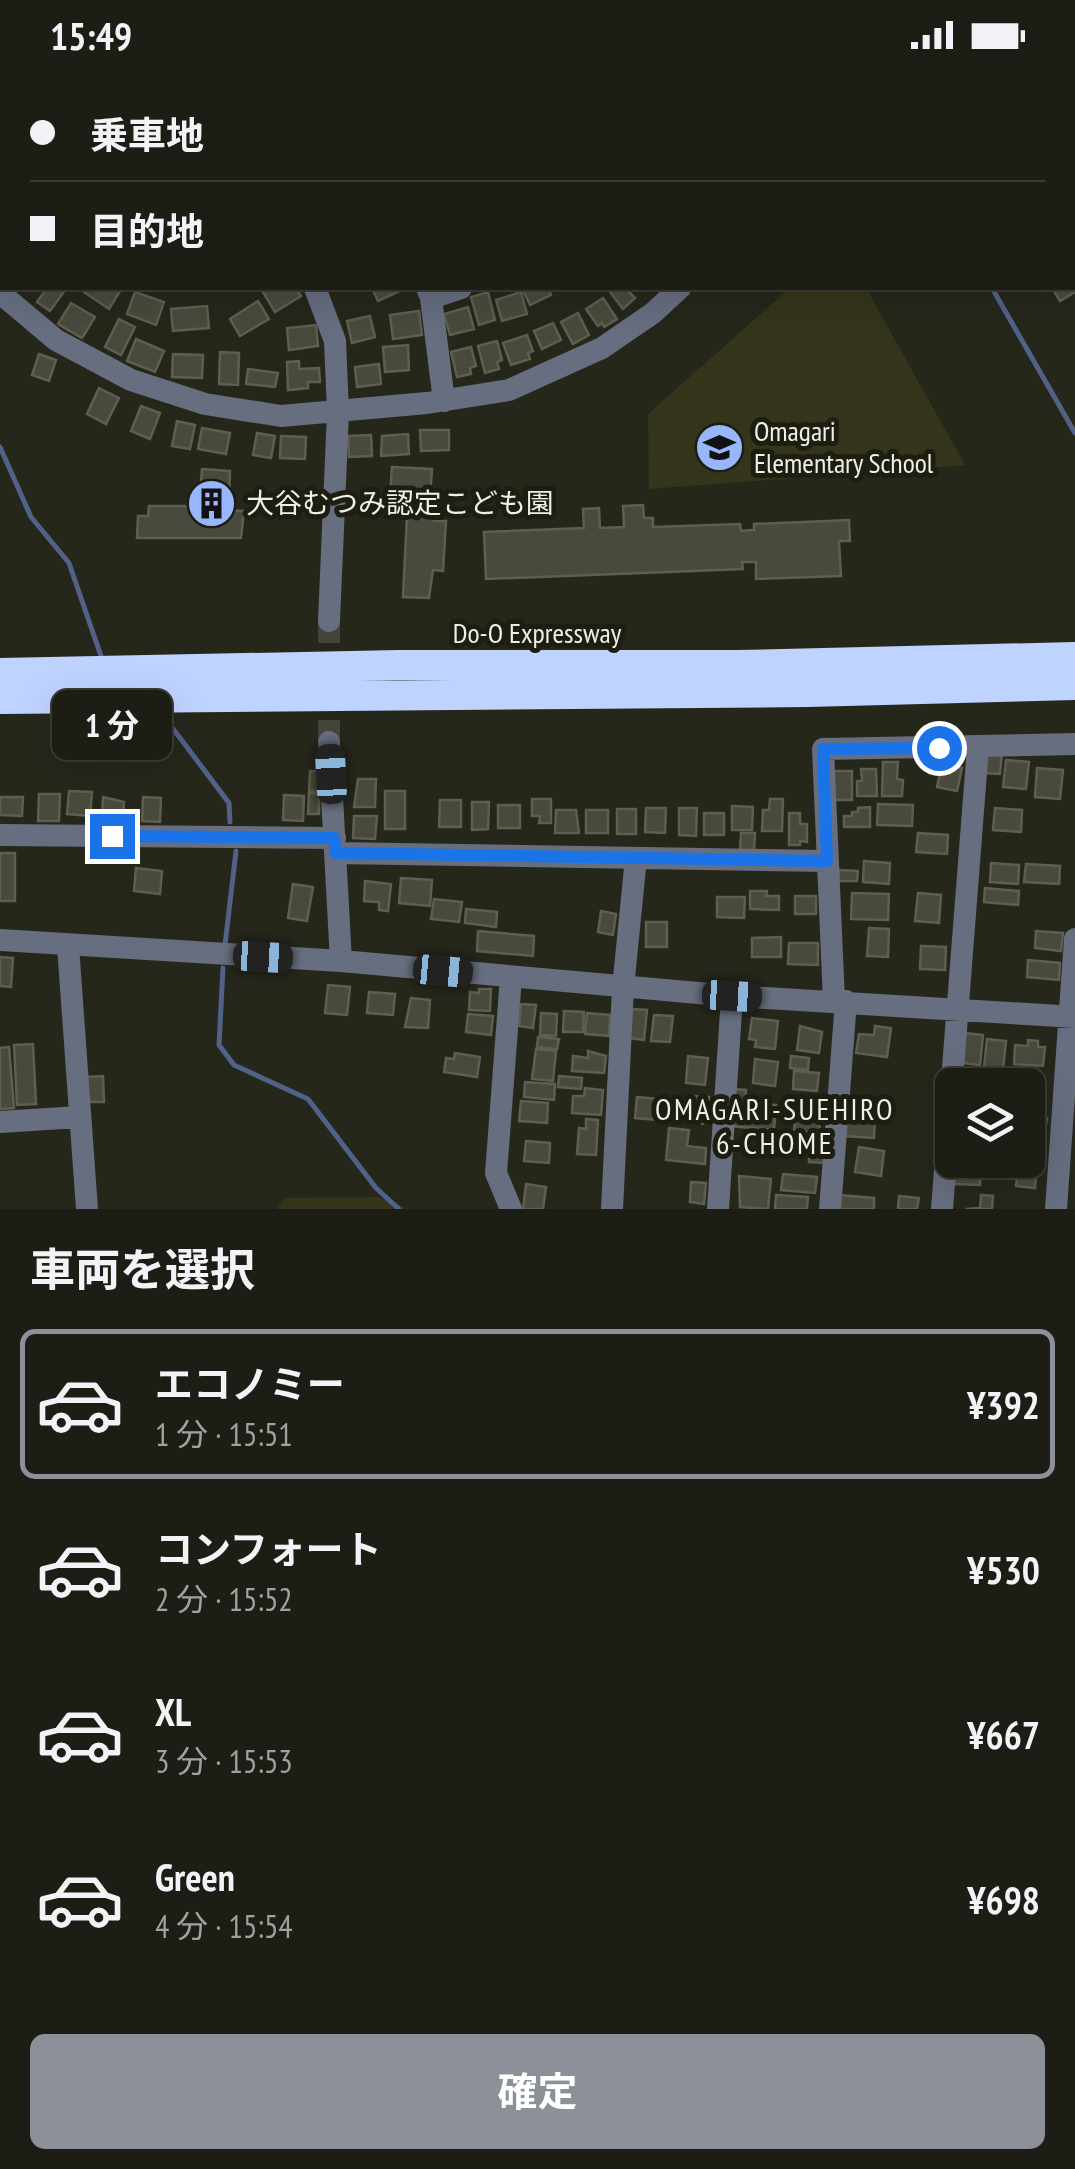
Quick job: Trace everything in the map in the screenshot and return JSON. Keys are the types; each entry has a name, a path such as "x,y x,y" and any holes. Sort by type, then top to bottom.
{"highway":[{"name":"Do-O Expressway","path":"0,673 1075,657"},
{"path":"0,699 808,692 1075,685"}],"street":[{"path":"316,290 335,340 338,412 329,620"},
{"path":"0,293 56,340 131,380 224,407 281,416 444,401 509,390 602,348 653,313 678,290"},
{"path":"429,292 444,401"},
{"path":"329,742 341,962"},
{"path":"830,1209 840,1001 827,861 823,749 1075,744"},
{"path":"942,1209 978,747"},
{"path":"0,835 636,858 827,861"},
{"path":"612,1209 624,988 636,858"},
{"path":"1056,1209 1075,939"},
{"path":"0,940 341,962 732,996 1072,1017"},
{"path":"68,946 87,1209"},
{"path":"511,977 496,1173 511,1209"},
{"path":"718,1209 732,996"},
{"path":"0,1122 78,1117"}],"shaded area":[{"path":"788,290 867,290 965,465 649,489 648,414"},
{"path":"379,1197 409,1209 277,1209 285,1198"}],"building":[{"path":"46,290 65,290 50,311 37,302"},
{"path":"86,290 121,290 109,309"},
{"path":"297,290 301,296 275,312 263,292"},
{"path":"373,290 402,290 378,301"},
{"path":"523,290 549,290 551,295 530,305"},
{"path":"609,290 629,290 635,298 623,309"},
{"path":"1053,290 1075,290 1075,292 1060,301"},
{"path":"135,292 164,302 156,325 127,314"},
{"path":"488,292 495,320 479,325 471,297"},
{"path":"521,292 527,314 502,321 496,300"},
{"path":"603,298 617,319 604,327 602,323 598,326 586,309"},
{"path":"258,301 269,319 240,336 230,319"},
{"path":"71,303 95,317 82,338 58,324"},
{"path":"207,306 209,328 173,331 171,309"},
{"path":"468,307 474,329 450,335 444,314"},
{"path":"419,311 422,335 393,339 390,315"},
{"path":"578,313 589,335 573,344 561,322"},
{"path":"370,316 375,337 352,343 347,321"},
{"path":"119,319 135,327 121,355 105,347"},
{"path":"553,323 561,340 542,349 534,331"},
{"path":"316,325 318,346 289,350 287,328"},
{"path":"527,335 533,351 528,353 530,359 511,365 503,343"},
{"path":"136,339 164,351 155,372 127,361"},
{"path":"497,341 502,360 497,362 499,369 485,373 478,346"},
{"path":"408,345 409,370 385,372 383,347"},
{"path":"471,347 476,366 470,368 471,374 457,377 451,352"},
{"path":"220,352 239,353 238,385 219,384"},
{"path":"39,354 56,360 49,381 32,375"},
{"path":"173,354 203,355 202,378 172,377"},
{"path":"299,361 299,369 319,368 320,382 288,390 287,362"},
{"path":"379,364 381,384 357,387 355,367"},
{"path":"248,369 278,373 275,387 246,384"},
{"path":"99,388 119,398 106,424 87,414"},
{"path":"141,406 160,413 150,439 131,431"},
{"path":"177,421 195,425 190,449 172,446"},
{"path":"202,428 230,433 226,454 198,449"},
{"path":"420,430 449,430 449,450 421,451"},
{"path":"257,433 275,436 271,458 253,455"},
{"path":"408,434 409,454 381,456 382,436"},
{"path":"371,435 372,456 349,457 348,436"},
{"path":"281,436 306,437 305,459 280,458"},
{"path":"392,467 432,469 430,496 390,494"},
{"name":"大谷むつみ認定こども園","path":"202,469 230,471 229,500 224,500 224,510 244,511 241,538 137,538 138,516 148,516 149,506 199,506"},
{"path":"643,505 644,518 653,518 653,527 740,524 741,531 754,530 754,524 849,520 850,541 839,541 841,576 756,579 756,562 742,562 743,569 486,579 484,532 584,528 583,509 599,508 600,528 624,527 623,506"},
{"path":"407,515 435,516 434,521 446,521 443,571 433,570 429,598 403,597"},
{"path":"984,752 1002,753 1000,774 982,773"},
{"path":"1006,760 1029,762 1026,789 1003,787"},
{"path":"883,762 898,762 902,796 882,796"},
{"path":"942,764 962,768 957,791 937,787"},
{"path":"1037,768 1063,770 1060,799 1035,797"},
{"path":"861,769 876,769 877,796 857,796"},
{"path":"310,771 320,771 320,791 309,791"},
{"path":"833,771 852,771 852,800 833,800"},
{"path":"358,779 376,779 375,807 354,807"},
{"path":"69,791 92,792 90,816 67,814"},
{"path":"385,791 405,791 405,829 385,829"},
{"path":"309,793 319,794 319,814 308,814"},
{"path":"39,794 60,794 59,821 38,821"},
{"path":"284,795 304,796 303,821 283,820"},
{"path":"0,797 23,797 22,816 0,815"},
{"path":"103,797 124,802 123,818 102,817"},
{"path":"143,797 161,798 160,822 142,821"},
{"path":"532,799 551,799 551,823 539,823 540,816 532,816"},
{"path":"770,799 783,799 782,831 762,831 763,810 769,810"},
{"path":"440,800 461,800 461,827 439,827"},
{"path":"472,802 489,802 488,829 472,830"},
{"path":"878,804 913,805 912,826 877,825"},
{"path":"498,805 520,805 520,828 498,828"},
{"path":"732,806 753,807 752,830 732,830"},
{"path":"870,807 870,827 844,827 844,816"},
{"path":"646,808 666,808 665,833 645,832"},
{"path":"679,808 697,808 696,836 679,835"},
{"path":"995,808 1022,810 1021,832 993,830"},
{"path":"617,809 636,809 636,834 617,834"},
{"path":"556,810 576,810 579,833 555,833"},
{"path":"586,810 608,810 608,833 586,833"},
{"path":"704,813 724,813 724,835 704,835"},
{"path":"789,813 800,813 800,824 807,824 807,842 789,845"},
{"path":"354,816 377,816 375,839 353,838"},
{"path":"741,833 755,833 754,852 740,852"},
{"path":"918,833 948,835 947,854 916,852"},
{"path":"0,853 15,853 15,901 0,901"},
{"path":"864,861 890,863 889,884 863,882"},
{"path":"991,863 1019,865 1018,884 990,882"},
{"path":"1026,864 1060,866 1059,884 1024,882"},
{"path":"136,868 162,871 160,894 134,891"},
{"path":"839,870 858,871 857,881 838,881"},
{"path":"401,878 432,880 430,906 399,903"},
{"path":"365,881 391,884 388,911 379,910 379,902 364,901"},
{"path":"293,884 313,887 307,921 288,918"},
{"path":"985,888 1019,891 1018,905 984,902"},
{"path":"750,891 779,896 779,910 750,909"},
{"path":"852,893 889,894 888,920 851,919"},
{"path":"918,893 941,895 939,923 915,921"},
{"path":"795,896 816,896 816,914 795,914"},
{"path":"717,897 745,897 744,918 717,917"},
{"path":"434,899 462,902 459,922 431,919"},
{"path":"466,909 497,912 496,927 465,923"},
{"path":"601,911 616,914 613,935 598,932"},
{"path":"646,922 667,922 667,947 646,947"},
{"path":"869,928 889,929 888,957 867,956"},
{"path":"478,931 534,936 533,956 477,951"},
{"path":"1036,931 1063,933 1061,951 1035,948"},
{"path":"781,937 781,957 752,957 752,938"},
{"path":"789,943 818,943 818,965 788,964"},
{"path":"921,946 946,947 945,970 920,969"},
{"path":"0,957 13,958 11,987 0,986"},
{"path":"1028,960 1060,963 1059,980 1027,977"},
{"path":"328,985 350,987 347,1015 325,1013"},
{"path":"479,989 491,989 490,1011 469,1010 470,992 479,993"},
{"path":"369,992 395,994 393,1015 367,1013"},
{"path":"411,998 430,1000 428,1028 405,1027"},
{"path":"521,1004 536,1005 533,1028 519,1026"},
{"path":"632,1009 647,1010 644,1040 629,1038"},
{"path":"564,1011 584,1012 583,1032 563,1032"},
{"path":"541,1013 557,1014 556,1036 540,1035"},
{"path":"587,1013 610,1015 609,1036 585,1034"},
{"path":"468,1014 493,1016 491,1035 466,1032"},
{"path":"654,1015 673,1016 670,1042 651,1041"},
{"path":"752,1018 778,1021 775,1049 755,1047 756,1040 749,1039"},
{"path":"800,1026 822,1032 819,1053 797,1050"},
{"path":"875,1026 891,1028 887,1057 856,1053 859,1034 874,1035"},
{"path":"965,1033 983,1035 980,1065 962,1063"},
{"path":"538,1037 559,1039 557,1049 537,1047"},
{"path":"987,1039 1006,1041 1003,1068 984,1067"},
{"path":"1028,1040 1045,1047 1043,1066 1014,1064 1015,1045 1028,1046"},
{"path":"33,1044 36,1104 17,1105 14,1045"},
{"path":"9,1047 14,1108 0,1109 0,1048"},
{"path":"536,1049 556,1051 553,1081 532,1079"},
{"path":"588,1051 606,1056 604,1073 572,1071 573,1056 588,1058"},
{"path":"455,1053 480,1057 477,1077 444,1072 446,1058 454,1059"},
{"path":"688,1056 708,1058 705,1085 686,1083"},
{"path":"791,1056 809,1058 808,1070 790,1068"},
{"path":"755,1059 778,1062 775,1086 753,1083"},
{"path":"794,1071 819,1073 817,1091 793,1089"},
{"path":"103,1076 104,1102 85,1102 84,1077"},
{"path":"559,1076 582,1078 581,1089 558,1087"},
{"path":"525,1082 555,1084 554,1100 524,1097"},
{"path":"585,1088 603,1090 601,1115 572,1113 573,1096 584,1096"},
{"path":"733,1089 746,1090 744,1110 756,1111 756,1103 776,1105 774,1130 729,1126"},
{"path":"692,1096 709,1097 707,1124 690,1123"},
{"path":"637,1097 659,1099 657,1120 635,1118"},
{"path":"521,1101 548,1103 547,1123 519,1121"},
{"path":"796,1111 818,1112 820,1133 794,1131"},
{"path":"845,1115 875,1116 874,1138 844,1136"},
{"path":"586,1119 598,1120 596,1155 577,1154 579,1128 586,1129"},
{"path":"669,1128 689,1130 687,1146 706,1148 705,1164 666,1160"},
{"path":"810,1139 826,1140 825,1163 809,1162"},
{"path":"526,1141 550,1143 549,1163 524,1161"},
{"path":"859,1147 884,1151 881,1176 855,1172"},
{"path":"783,1174 817,1177 815,1193 781,1190"},
{"path":"739,1176 771,1179 768,1209 740,1207"},
{"path":"954,1178 980,1178 980,1185 954,1184"},
{"path":"1017,1178 1036,1178 1035,1188 1016,1186"},
{"path":"691,1182 706,1183 704,1204 690,1202"},
{"path":"526,1184 546,1187 543,1209 523,1209"},
{"path":"776,1195 808,1197 807,1209 775,1209"},
{"path":"839,1195 874,1198 874,1209 838,1209"},
{"path":"981,1195 993,1196 992,1209 965,1209 980,1208"},
{"path":"899,1196 919,1198 917,1209 898,1209"}],"waterway":[{"path":"993,290 1075,433"},
{"path":"0,447 31,517 69,563 102,659"},
{"path":"141,711 168,722 229,803 230,822"},
{"path":"225,945 236,851"},
{"path":"223,968 219,1045 234,1065 308,1099 376,1188 399,1209"}],"tunnel":[{"path":"329,621 329,742"}],"place":[{"name":"Omagari Elementary School","path":"719,447"},
{"name":"大谷むつみ認定こども園","path":"211,503"}],"district":[{"name":"OMAGARI-SUEHIRO 6-CHOME","path":"775,1127"}],"route":[{"path":"112,836 334,838 336,853 827,861 823,749 939,748"}]}
